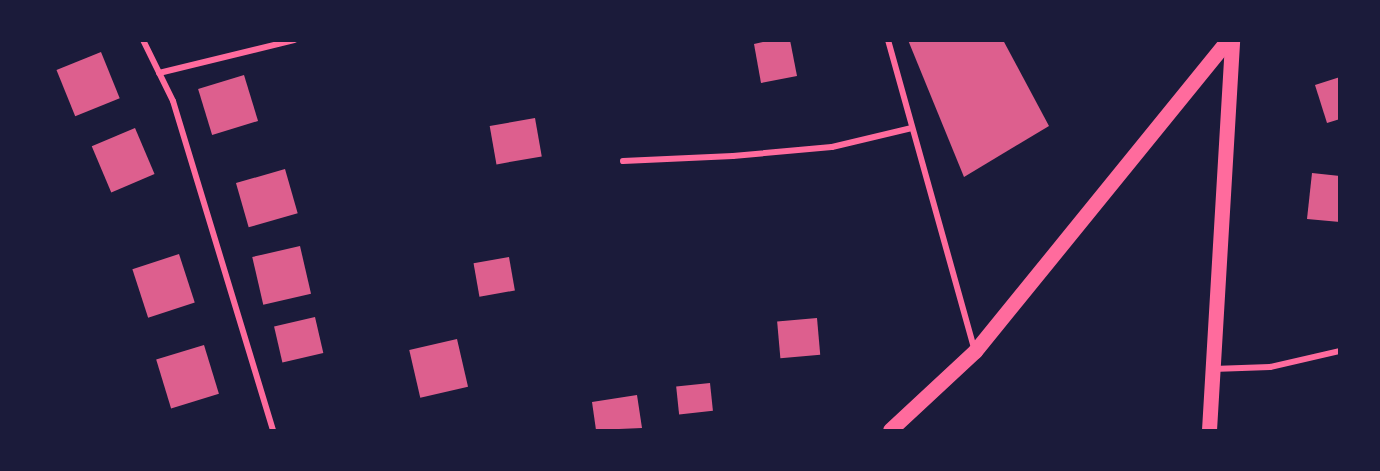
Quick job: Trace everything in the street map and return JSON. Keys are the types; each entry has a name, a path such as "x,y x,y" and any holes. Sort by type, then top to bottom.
{"main road":[{"path":"891,430 975,351 1230,40"},
{"path":"1209,430 1230,40"}],"street":[{"path":"142,40 173,101 273,430"},
{"path":"159,73 294,40"},
{"path":"888,40 975,351"},
{"path":"623,161 733,156 832,147 912,128"},
{"path":"1213,369 1270,367 1340,351"}],"building":[{"path":"771,40 790,40 797,76 761,83 754,44"},
{"path":"908,40 1003,40 1049,126 964,177"},
{"path":"101,52 120,98 75,116 56,70"},
{"path":"244,75 258,121 212,135 198,89"},
{"path":"1340,77 1340,119 1327,123 1315,85"},
{"path":"535,118 542,156 496,164 490,126"},
{"path":"135,128 155,174 111,192 92,146"},
{"path":"285,169 298,213 249,227 236,183"},
{"path":"1312,173 1340,176 1340,222 1307,219"},
{"path":"300,246 311,294 263,305 252,257"},
{"path":"179,254 195,303 148,318 132,269"},
{"path":"509,257 515,290 479,297 474,263"},
{"path":"315,317 323,353 282,362 274,326"},
{"path":"817,318 820,355 780,358 777,321"},
{"path":"457,339 468,387 420,398 409,350"},
{"path":"204,345 219,394 171,408 156,360"},
{"path":"710,383 713,411 679,414 676,387"},
{"path":"637,395 642,428 596,430 592,402"}]}
